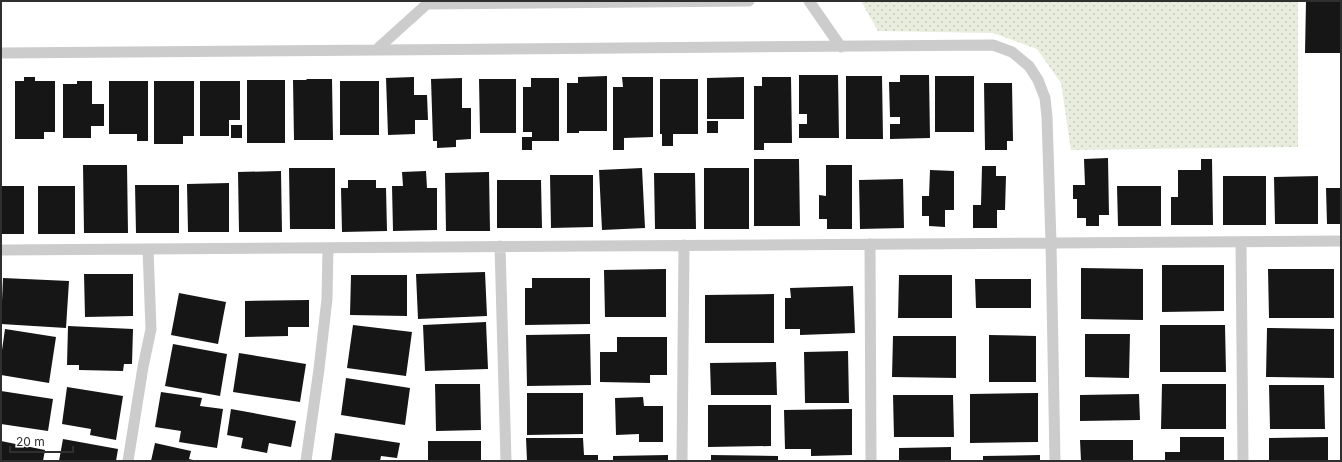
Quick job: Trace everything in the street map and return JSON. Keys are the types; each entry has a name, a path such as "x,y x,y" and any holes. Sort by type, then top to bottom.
{"lane":[{"path":"376,50 427,4 749,1"},
{"path":"809,1 841,47"},
{"path":"1,53 993,45 1012,52 1029,66 1038,80 1045,98 1047,117 1055,461"},
{"path":"1,250 1341,241"},
{"path":"1242,242 1243,461"},
{"path":"870,244 871,461"},
{"path":"682,461 684,245"},
{"path":"500,246 506,461"},
{"path":"306,461 327,298 328,248"},
{"path":"128,461 143,367 151,329 148,249"}],"green space":[{"path":"861,1 1298,1 1298,147 1071,150 1061,83 1037,49 993,33 878,31"}],"building":[{"path":"1306,1 1341,1 1341,53 1305,53"},
{"path":"799,75 838,75 839,138 799,138 799,124 807,124 807,114 799,114"},
{"path":"900,75 929,75 930,138 890,139 890,124 900,124 900,117 890,117 889,82 900,82"},
{"path":"607,76 607,131 579,131 579,133 567,133 567,83 578,83 578,77"},
{"path":"846,76 882,76 883,139 846,139"},
{"path":"935,76 974,76 974,132 935,132"},
{"path":"24,77 35,77 35,81 55,81 55,132 44,132 44,139 15,139 15,81 24,81"},
{"path":"414,77 414,95 427,95 428,120 415,120 415,134 388,135 386,78"},
{"path":"622,77 653,77 653,137 624,138 624,150 613,150 613,87 623,87"},
{"path":"744,77 744,119 707,119 707,78"},
{"path":"762,77 791,77 792,143 764,143 764,150 754,150 754,86 762,86"},
{"path":"462,78 462,108 471,108 471,139 456,140 456,147 437,148 437,141 433,141 431,79"},
{"path":"531,78 559,78 559,141 532,141 532,150 522,150 522,137 532,137 532,132 523,132 523,87 531,87"},
{"path":"306,79 332,79 333,140 294,140 293,80 307,80"},
{"path":"479,79 516,79 516,133 480,133"},
{"path":"660,79 698,79 698,134 673,134 673,146 662,146 662,134 660,134"},
{"path":"247,80 285,80 285,143 247,143"},
{"path":"77,81 92,81 92,104 104,104 104,126 91,126 91,138 63,138 63,84 77,84"},
{"path":"109,81 148,81 148,141 137,141 137,134 109,134"},
{"path":"154,81 194,81 194,136 183,136 183,144 154,144"},
{"path":"200,81 240,81 240,120 229,120 229,136 200,136"},
{"path":"340,81 379,81 379,135 340,135"},
{"path":"984,83 1012,83 1013,141 1007,141 1007,150 985,150"},
{"path":"707,121 718,121 718,133 707,133"},
{"path":"231,125 242,125 242,138 231,138"},
{"path":"1108,158 1109,215 1099,215 1099,226 1086,226 1086,218 1077,218 1077,199 1073,199 1073,185 1085,185 1084,159"},
{"path":"754,159 799,159 800,226 754,226"},
{"path":"1201,159 1212,159 1213,225 1171,225 1171,197 1178,197 1178,170 1201,170"},
{"path":"83,165 127,165 128,233 84,233"},
{"path":"826,165 852,165 852,229 827,229 827,219 819,219 819,195 826,196"},
{"path":"982,166 996,166 996,176 1006,176 1005,210 997,210 997,228 973,228 973,205 981,205"},
{"path":"289,168 335,168 335,229 290,229"},
{"path":"642,168 645,228 602,230 599,170"},
{"path":"704,168 749,168 749,229 704,229"},
{"path":"930,170 954,171 954,210 945,210 945,227 929,226 929,216 922,216 922,196 929,196"},
{"path":"281,171 282,232 239,232 238,172"},
{"path":"426,171 427,188 437,188 437,230 393,231 392,186 403,186 402,172"},
{"path":"489,172 490,231 446,231 445,173"},
{"path":"654,173 695,173 696,229 655,229"},
{"path":"550,175 593,175 593,227 551,228"},
{"path":"1223,176 1266,176 1266,225 1223,225"},
{"path":"1318,176 1318,224 1275,224 1274,177"},
{"path":"903,179 904,228 860,229 859,180"},
{"path":"348,180 376,180 376,188 386,188 387,231 342,232 341,188 348,188"},
{"path":"497,180 541,180 542,228 497,228"},
{"path":"229,183 229,232 188,232 187,184"},
{"path":"135,185 179,185 179,233 136,233"},
{"path":"1,186 24,186 24,234 1,234"},
{"path":"38,186 75,186 75,234 38,234"},
{"path":"1117,186 1161,186 1161,226 1118,226"},
{"path":"1326,188 1341,188 1341,224 1327,224"},
{"path":"1162,265 1224,265 1224,311 1162,312"},
{"path":"1081,268 1143,269 1143,320 1081,319"},
{"path":"666,269 666,317 605,317 604,270"},
{"path":"1268,269 1334,269 1334,318 1269,318"},
{"path":"485,272 487,316 418,319 416,274"},
{"path":"84,274 133,274 133,316 85,317"},
{"path":"351,275 407,275 407,316 350,315"},
{"path":"899,275 952,275 952,318 898,318"},
{"path":"3,278 69,281 66,328 1,324"},
{"path":"532,278 590,278 590,324 525,325 525,288 532,288"},
{"path":"975,279 1031,279 1031,308 976,308"},
{"path":"853,286 855,333 800,335 800,329 785,329 785,298 791,298 790,288"},
{"path":"179,293 226,302 218,344 171,335"},
{"path":"774,294 774,343 705,343 705,295"},
{"path":"309,300 309,327 288,327 288,336 245,337 245,301"},
{"path":"486,322 488,369 425,371 423,325"},
{"path":"353,325 412,332 406,376 347,368"},
{"path":"1160,325 1225,325 1226,372 1160,372"},
{"path":"68,326 133,329 132,364 124,364 123,371 79,370 79,365 67,365"},
{"path":"1267,328 1334,329 1334,378 1266,377"},
{"path":"5,329 56,337 49,383 1,375 1,357"},
{"path":"590,334 591,385 527,386 526,335"},
{"path":"1085,334 1130,334 1129,378 1085,377"},
{"path":"989,335 1036,336 1036,382 989,382"},
{"path":"893,336 956,336 956,378 892,377"},
{"path":"617,337 667,337 667,375 650,375 650,383 600,382 600,352 617,352"},
{"path":"173,344 227,354 220,396 165,386"},
{"path":"848,351 849,403 805,403 804,352"},
{"path":"239,353 306,364 300,402 233,392"},
{"path":"776,362 777,395 711,395 710,363"},
{"path":"346,378 410,388 405,425 341,415"},
{"path":"435,384 480,384 481,430 436,431"},
{"path":"1162,384 1226,384 1226,429 1161,429"},
{"path":"1269,385 1324,385 1325,429 1270,429"},
{"path":"67,387 123,396 116,440 90,435 91,429 62,424"},
{"path":"1,391 53,399 48,431 1,424"},
{"path":"161,392 202,398 200,406 223,409 217,448 179,442 181,431 155,427"},
{"path":"527,393 583,393 583,434 527,435"},
{"path":"1038,393 1038,442 970,443 970,394"},
{"path":"1139,394 1140,420 1080,421 1080,395"},
{"path":"893,395 953,395 954,437 894,437"},
{"path":"643,397 644,406 663,406 663,442 639,442 639,434 616,435 615,398"},
{"path":"708,405 771,405 771,446 708,447"},
{"path":"231,409 296,421 291,447 269,443 267,453 241,448 243,438 227,435"},
{"path":"852,409 852,455 811,456 811,449 785,449 784,410"},
{"path":"335,433 400,443 397,458 381,456 380,461 331,461"},
{"path":"1180,437 1224,437 1224,461 1165,461 1165,452 1180,452"},
{"path":"1328,437 1328,461 1269,461 1269,438"},
{"path":"526,438 583,438 584,455 598,455 598,461 527,461"},
{"path":"63,439 118,449 116,461 59,461"},
{"path":"1080,440 1133,440 1133,461 1081,461"},
{"path":"1,441 45,450 43,461 1,461"},
{"path":"428,441 481,441 481,461 428,461"},
{"path":"155,443 191,451 189,459 197,461 151,461"},
{"path":"951,447 951,461 899,461 899,448"},
{"path":"668,455 668,461 613,461 613,456"},
{"path":"711,455 778,456 778,461 711,461"},
{"path":"1040,455 1040,461 983,461 983,456"}]}
